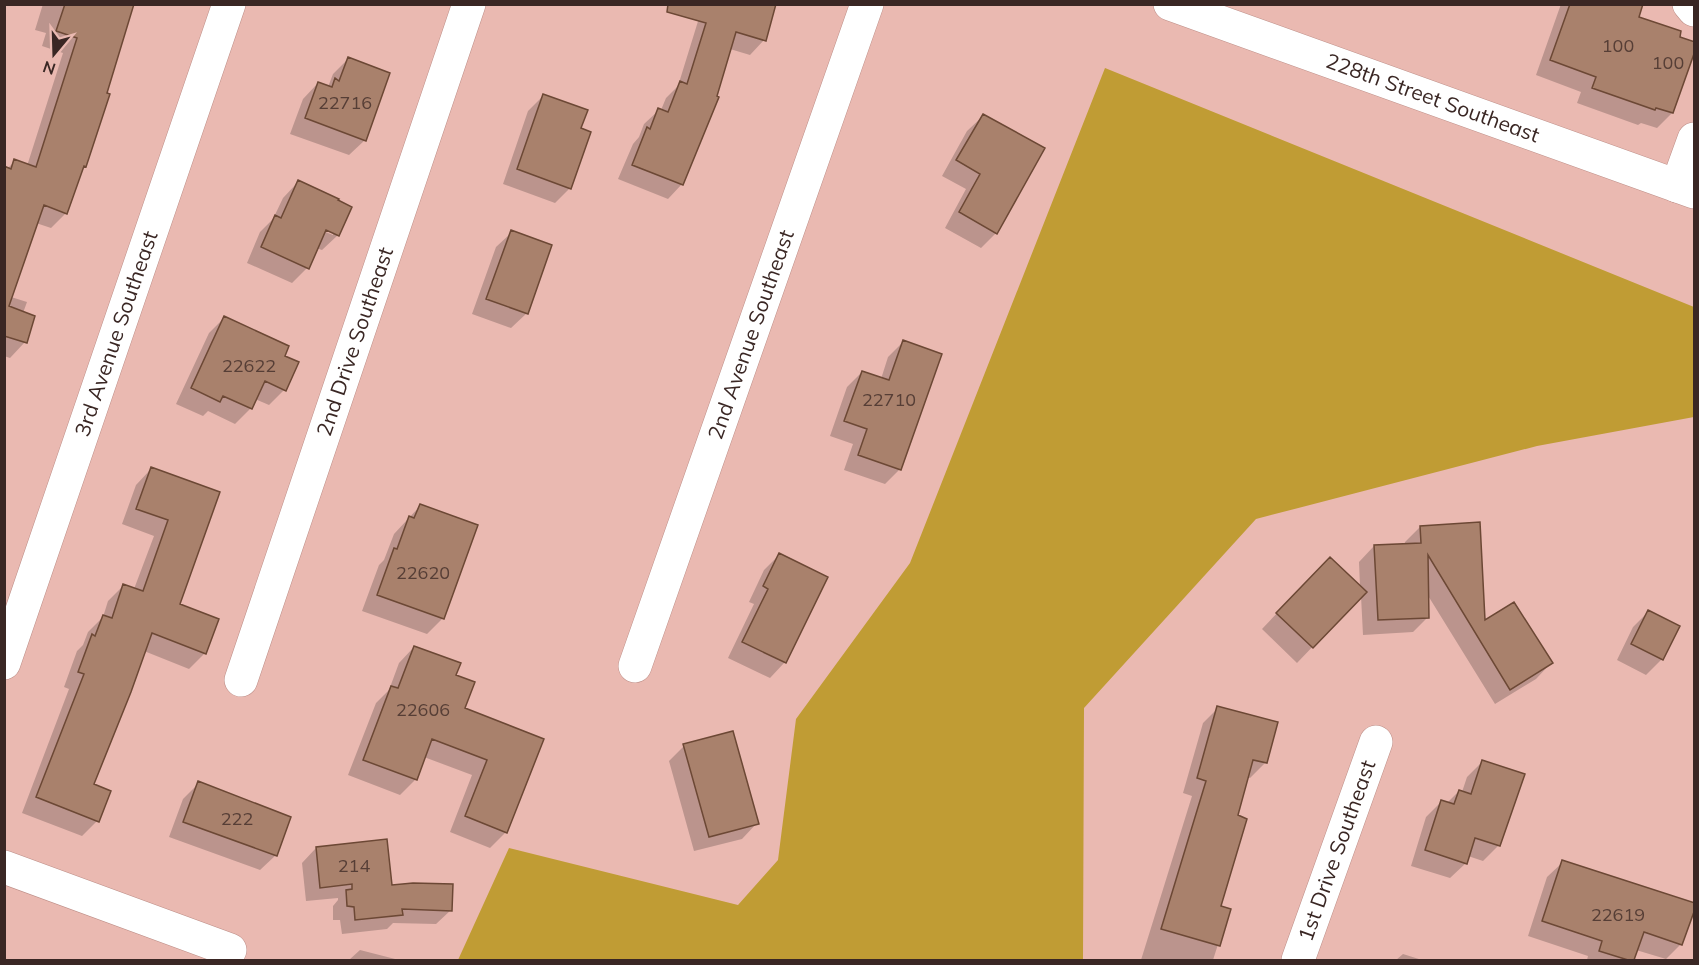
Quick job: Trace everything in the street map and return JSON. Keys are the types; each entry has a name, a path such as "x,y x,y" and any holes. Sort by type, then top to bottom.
{"street":[{"name":"3rd Avenue Southeast","path":"4,663 229,4"},
{"name":"2nd Drive Southeast","path":"241,680 469,4"},
{"name":"2nd Avenue Southeast","path":"635,666 867,4"},
{"name":"228th Street Southeast","path":"1170,4 1686,189"},
{"path":"1689,4 1695,10"},
{"path":"1686,189 1695,139"},
{"name":"1st Drive Southeast","path":"1298,960 1376,742"},
{"path":"4,867 230,950"}],"shaded area":[{"path":"1105,68 1694,307 1694,417 1537,446 1256,519 1084,708 1083,960 458,960 509,848 738,905 778,860 796,719 910,563"}],"building":[{"path":"65,4 134,4 107,93 110,94 86,167 84,166 67,214 44,205 9,306 35,316 27,343 4,336 4,166 11,169 14,159 36,167 77,38 56,31"},
{"path":"668,4 776,4 766,41 736,32 717,96 719,97 683,185 632,165 647,127 650,129 658,108 668,112 680,81 687,84 706,23 667,12"},
{"path":"1570,4 1643,4 1639,17 1681,31 1680,37 1695,42 1695,51 1673,113 1656,108 1655,110 1592,88 1596,77 1550,60"},
{"path":"348,57 390,73 366,141 305,118 318,82 332,87 335,78 339,81"},
{"path":"543,94 588,110 581,128 591,132 571,189 517,169"},
{"path":"983,114 1045,148 997,234 959,212 980,174 956,160"},
{"path":"298,180 352,207 339,236 326,230 309,269 261,247 275,215 281,218"},
{"path":"511,230 552,245 528,314 486,299"},
{"path":"224,316 289,346 285,356 299,362 286,391 265,381 252,409 223,396 220,402 191,388"},
{"path":"903,340 942,354 901,470 858,455 867,429 844,421 862,371 889,380"},
{"path":"151,467 220,492 180,604 219,619 206,654 152,633 94,784 111,791 99,822 36,797 84,674 78,672 92,634 95,636 103,615 112,618 123,584 143,591 168,520 136,509"},
{"path":"420,504 478,525 444,619 377,595 394,548 397,549 409,516 414,518"},
{"path":"1480,522 1485,620 1514,602 1553,663 1510,690 1428,555 1429,618 1378,620 1374,545 1421,543 1420,526"},
{"path":"779,553 828,577 786,663 742,642 768,589 763,586"},
{"path":"1330,557 1367,592 1313,648 1276,613"},
{"path":"1648,610 1680,626 1663,660 1631,644"},
{"path":"414,646 461,663 456,675 475,682 465,708 544,739 507,833 465,816 487,760 432,739 417,780 363,760 391,686 398,688"},
{"path":"1217,706 1278,722 1267,763 1253,760 1238,815 1247,819 1221,906 1231,909 1220,946 1161,929 1206,781 1197,778"},
{"path":"733,731 759,824 709,837 683,744"},
{"path":"1482,760 1525,774 1500,846 1475,838 1467,864 1425,850 1441,800 1454,804 1459,790 1471,794"},
{"path":"198,781 291,817 277,856 183,822"},
{"path":"387,839 392,885 453,884 452,911 402,909 403,915 355,920 354,907 347,906 346,890 352,889 352,884 320,888 316,847"},
{"path":"1562,860 1695,903 1682,945 1644,932 1634,960 1628,960 1599,951 1602,941 1542,921"}]}
